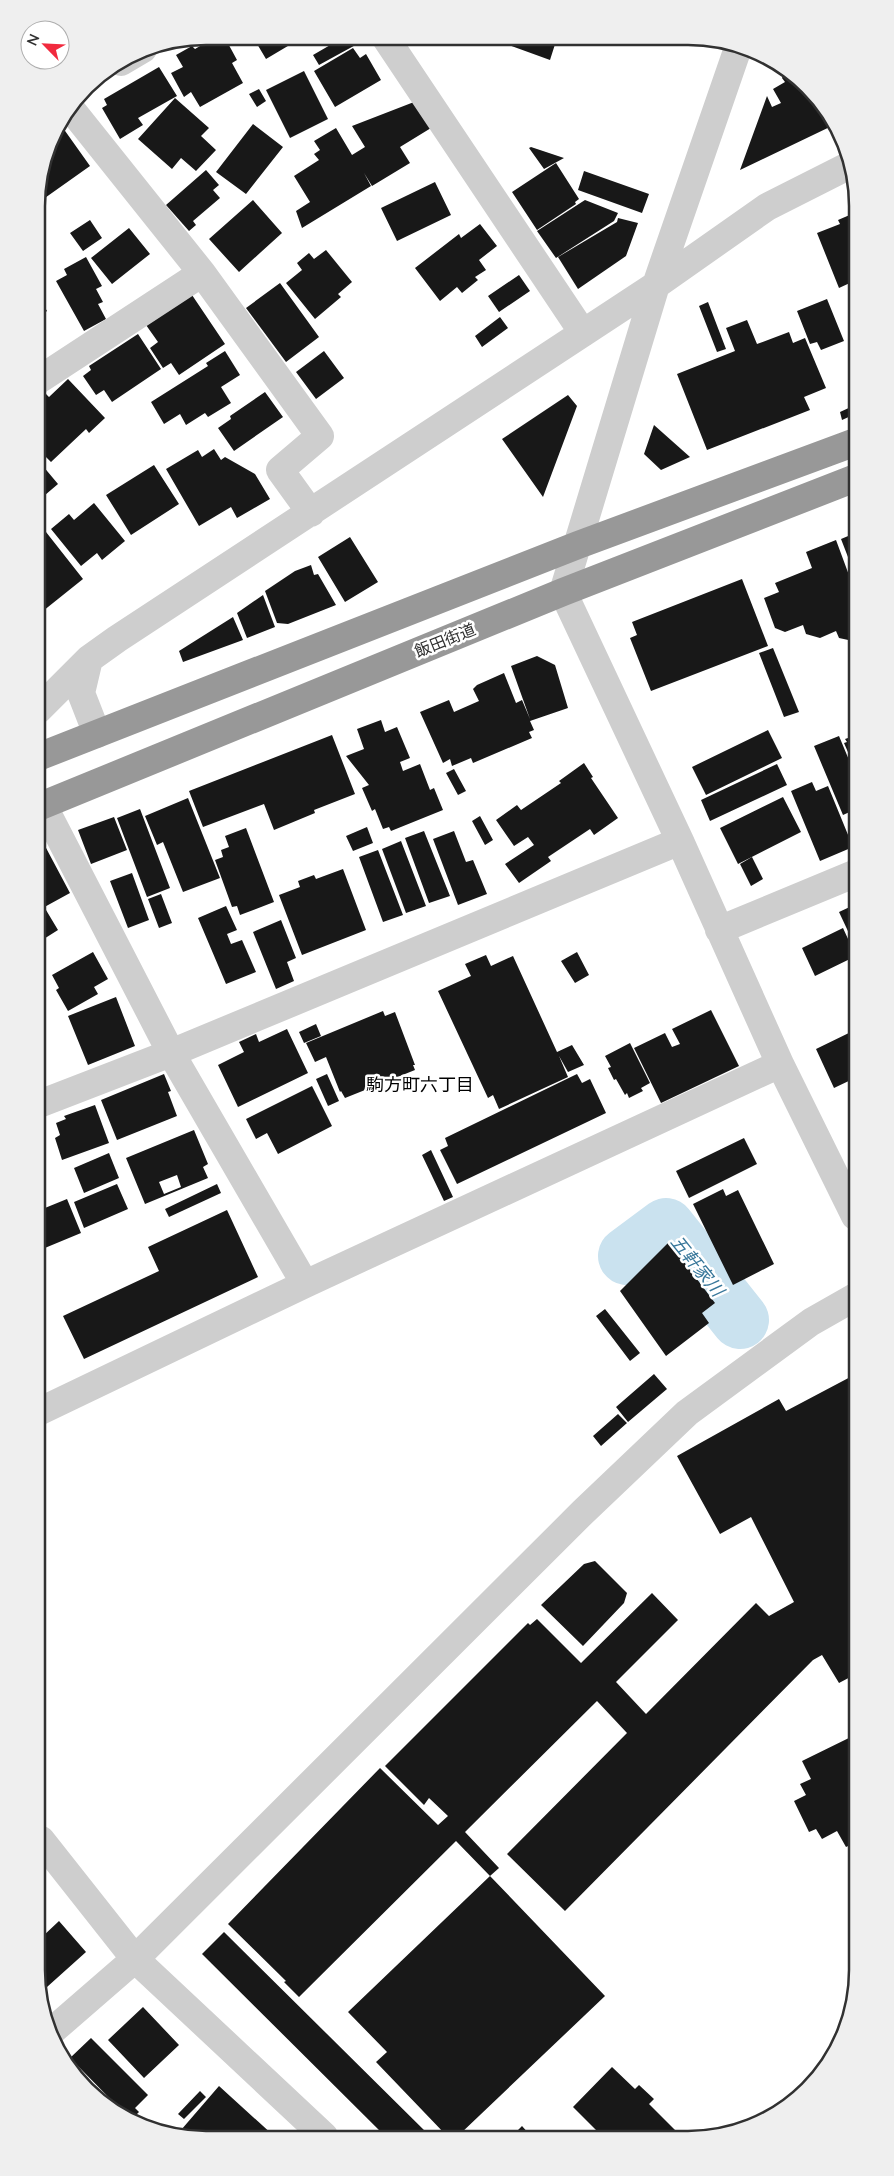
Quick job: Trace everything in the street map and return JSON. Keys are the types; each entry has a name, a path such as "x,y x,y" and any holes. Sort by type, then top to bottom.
{"highway":[{"path":"45,754 578,545 849,444"},
{"name":"飯田街道","path":"45,804 563,592 849,481"}],"street":[{"path":"390,45 583,333"},
{"path":"736,53 656,285 563,592 680,841 780,1064 849,1204"},
{"path":"74,113 202,272 320,436 280,470 311,513"},
{"path":"45,703 89,658 656,285 767,207 845,168"},
{"path":"45,376 202,272"},
{"path":"89,658 81,692 97,734"},
{"path":"45,814 171,1053 305,1284"},
{"path":"45,1102 171,1053 680,841"},
{"path":"719,930 849,876"},
{"path":"45,1409 305,1284 780,1064"},
{"path":"56,2028 135,1959 583,1512 687,1413 811,1322 849,1300"},
{"path":"45,1844 135,1959 319,2131"}],"building":[{"path":"202,45 229,45 237,60 232,63 243,83 200,107 191,92 184,97 171,73 183,67 176,55 192,46 195,49"},
{"path":"258,45 290,45 266,59"},
{"path":"330,45 356,45 319,65 313,55"},
{"path":"508,45 555,45 550,60"},
{"path":"353,48 360,58 366,54 381,80 335,107 314,71"},
{"path":"159,67 177,96 138,118 143,125 120,139 102,108 107,105 104,99"},
{"path":"304,71 328,119 290,138 266,90"},
{"path":"783,76 809,100 828,128 740,170 767,96 772,107 781,103 773,89 785,82 782,78"},
{"path":"259,89 266,101 257,107 249,94"},
{"path":"175,98 209,128 201,136 216,150 196,171 181,158 172,169 138,139"},
{"path":"414,102 431,128 400,147 410,163 372,186 364,173 371,186 302,228 296,211 310,202 294,176 319,160 314,154 320,150 314,141 336,128 352,155 365,147 352,126"},
{"path":"253,124 283,147 246,194 216,172"},
{"path":"64,130 90,166 45,198 50,164"},
{"path":"531,147 564,158 544,169 529,148"},
{"path":"556,163 579,199 575,202 576,204 537,230 512,192"},
{"path":"206,170 219,185 213,190 220,198 193,221 196,225 189,231 166,205"},
{"path":"584,171 649,194 642,213 578,190"},
{"path":"435,182 451,215 397,241 381,208"},
{"path":"253,200 282,233 239,272 209,239"},
{"path":"585,200 618,213 614,221 556,258 537,231"},
{"path":"849,215 849,283 839,288 817,233 840,224 838,220"},
{"path":"618,218 638,223 626,256 578,289 558,257 617,222"},
{"path":"90,220 102,238 83,251 70,233"},
{"path":"480,224 497,246 479,260 486,270 475,277 478,280 462,293 457,287 440,301 415,268 459,234 461,238"},
{"path":"129,228 150,254 112,284 91,258"},
{"path":"326,250 352,282 338,294 341,297 315,319 286,283 302,270 297,263 309,253 314,259"},
{"path":"86,257 102,286 96,289 103,302 98,304 106,319 84,331 56,281 67,275 64,269"},
{"path":"519,275 530,291 499,312 488,296"},
{"path":"280,283 319,337 286,362 246,308"},
{"path":"192,295 225,344 179,375 171,363 163,368 150,348 158,342 146,325"},
{"path":"827,299 844,341 821,350 817,342 810,344 797,311"},
{"path":"708,302 726,349 717,352 699,306"},
{"path":"500,317 508,328 482,347 475,336"},
{"path":"747,320 757,344 789,332 793,343 805,338 826,388 804,397 810,410 707,450 677,374 735,351 726,328"},
{"path":"138,334 161,369 112,402 104,390 96,395 83,376 91,370 89,366"},
{"path":"225,351 240,375 221,387 231,403 208,417 205,413 186,425 180,414 164,424 151,402 208,366 206,363"},
{"path":"324,351 344,378 316,399 296,372"},
{"path":"68,379 105,418 89,433 86,429 51,462 45,456 45,395 49,397"},
{"path":"265,392 283,417 234,451 218,428 231,419 230,416"},
{"path":"568,395 577,406 543,497 502,439"},
{"path":"849,408 849,417 842,420 840,412"},
{"path":"654,425 690,457 661,470 644,454"},
{"path":"214,449 221,460 225,457 255,474 270,499 237,518 231,507 199,526 166,469 198,450 202,457"},
{"path":"154,465 179,504 131,535 106,495"},
{"path":"45,469 58,484 45,495"},
{"path":"94,503 125,541 102,560 97,553 81,566 51,529 69,514 74,520"},
{"path":"45,533 83,579 45,609"},
{"path":"849,536 849,560 841,539"},
{"path":"350,537 378,582 345,602 318,557"},
{"path":"836,540 849,575 849,640 839,638 836,631 820,638 806,634 803,625 785,632 775,628 764,598 779,592 775,583 812,568 806,552"},
{"path":"311,565 314,575 318,574 336,605 288,624 277,623 265,591 295,571"},
{"path":"742,579 768,646 651,691 630,638 637,635 632,622"},
{"path":"263,595 275,627 247,638 237,613"},
{"path":"233,617 243,640 183,662 179,651"},
{"path":"773,648 799,712 784,717 759,653"},
{"path":"537,656 555,665 568,708 530,721 534,730 529,732 532,738 473,763 471,758 452,766 450,759 443,763 420,712 449,700 454,712 479,701 473,689 477,685 504,673 516,703 522,700 530,719 511,666"},
{"path":"381,720 385,732 397,727 410,758 400,762 403,771 420,764 430,790 434,788 443,810 391,831 389,827 383,829 375,809 372,811 362,788 369,785 346,756 364,749 357,729"},
{"path":"768,730 782,758 706,795 692,767"},
{"path":"332,735 355,794 314,810 315,813 274,830 264,804 203,827 189,791"},
{"path":"839,736 849,760 849,812 843,815 814,746"},
{"path":"849,738 849,754 844,743 847,742 845,739"},
{"path":"584,763 593,777 591,778 618,818 594,835 590,829 548,857 551,861 519,883 505,864 534,845 528,837 514,846 496,820 517,805 521,810 561,783 559,781"},
{"path":"777,764 787,785 710,821 701,800"},
{"path":"454,769 466,791 458,795 446,773"},
{"path":"812,782 816,791 828,786 849,837 849,849 820,861 791,791"},
{"path":"783,797 801,832 738,864 720,828"},
{"path":"188,798 220,878 183,892 163,842 157,845 145,816"},
{"path":"140,809 170,888 147,897 117,818"},
{"path":"480,816 493,840 485,845 472,821"},
{"path":"114,817 127,850 91,864 78,830"},
{"path":"367,827 373,843 353,851 346,836"},
{"path":"246,828 274,902 240,915 237,906 232,907 215,860 223,857 221,850 229,847 225,836"},
{"path":"424,831 450,896 429,903 405,838"},
{"path":"454,831 466,862 473,860 487,894 458,905 433,839"},
{"path":"401,841 426,906 406,913 382,849"},
{"path":"45,846 70,893 45,907"},
{"path":"378,850 403,915 383,922 359,857"},
{"path":"752,857 763,879 751,886 740,864"},
{"path":"343,869 366,930 302,955 279,895 300,887 298,881 314,875 316,879"},
{"path":"132,873 149,920 128,928 110,881"},
{"path":"161,894 172,923 159,928 148,899"},
{"path":"226,906 237,930 227,934 231,944 242,940 256,972 226,984 198,918"},
{"path":"849,907 849,933 839,912"},
{"path":"45,911 58,930 45,938"},
{"path":"281,920 296,958 287,962 294,981 276,989 253,932"},
{"path":"843,928 849,941 849,959 815,976 802,948"},
{"path":"93,952 108,979 94,987 98,994 68,1011 56,990 59,988 52,975"},
{"path":"577,952 589,975 575,983 561,961"},
{"path":"486,955 491,966 513,956 557,1052 572,1045 584,1065 568,1072 559,1056 568,1077 499,1109 493,1095 488,1098 438,991 471,976 465,964"},
{"path":"116,997 135,1046 88,1065 68,1016"},
{"path":"711,1010 739,1066 661,1103 634,1048 665,1033 672,1047 680,1044 672,1029"},
{"path":"383,1011 385,1016 395,1012 415,1065 413,1065 415,1070 345,1098 340,1092 326,1057 315,1062 306,1043"},
{"path":"316,1024 321,1036 304,1043 299,1032"},
{"path":"287,1029 308,1073 238,1107 218,1065 244,1052 239,1042 256,1034 259,1042"},
{"path":"849,1033 849,1081 834,1088 816,1049"},
{"path":"630,1043 650,1083 641,1088 643,1091 629,1098 627,1093 625,1095 616,1079 614,1080 608,1068 611,1067 605,1056"},
{"path":"164,1074 171,1091 168,1092 177,1116 117,1140 101,1100"},
{"path":"327,1074 339,1101 328,1106 316,1079"},
{"path":"577,1074 582,1083 590,1079 606,1113 457,1184 440,1150 448,1146 445,1138"},
{"path":"312,1086 332,1126 278,1154 267,1133 256,1139 246,1119"},
{"path":"95,1105 109,1143 62,1160 55,1138 60,1135 56,1123 66,1119 64,1116"},
{"path":"194,1130 208,1164 203,1167 208,1178 145,1204 126,1158","holes":["177,1175 181,1187 164,1194 159,1182"]},
{"path":"744,1138 757,1164 689,1198 676,1171"},
{"path":"431,1150 453,1197 444,1201 422,1155"},
{"path":"109,1153 119,1178 84,1193 74,1168"},
{"path":"117,1184 128,1209 84,1228 74,1202"},
{"path":"217,1184 221,1193 169,1217 165,1209"},
{"path":"723,1189 726,1196 738,1190 774,1264 733,1285 693,1204"},
{"path":"67,1199 81,1233 45,1248 45,1208"},
{"path":"227,1210 258,1277 84,1359 63,1316 159,1271 148,1247"},
{"path":"669,1242 715,1303 702,1313 709,1323 666,1356 620,1291"},
{"path":"605,1309 640,1353 630,1361 596,1316"},
{"path":"654,1374 667,1389 628,1422 616,1407"},
{"path":"849,1378 849,1678 839,1683 822,1655 813,1660 565,1911 507,1854 627,1733 597,1701 465,1832 499,1868 490,1876 456,1841 299,1997 284,1982 286,1981 228,1924 380,1768 438,1825 448,1816 429,1798 424,1805 385,1766 528,1623 530,1625 537,1619 581,1663 652,1593 678,1620 616,1682 646,1714 756,1603 769,1616 794,1602 751,1517 720,1534 677,1456 779,1399 786,1411"},
{"path":"618,1414 627,1423 601,1446 593,1436"},
{"path":"595,1561 627,1593 624,1603 583,1646 541,1605 584,1564"},
{"path":"849,1738 849,1846 846,1847 837,1831 822,1839 816,1829 809,1832 794,1801 806,1795 800,1784 811,1779 802,1761"},
{"path":"490,1876 605,1996 463,2131 442,2131 376,2062 387,2052 348,2012"},
{"path":"59,1921 86,1952 47,1987 45,1970 45,1934"},
{"path":"224,1932 425,2131 380,2131 202,1954"},
{"path":"143,2007 179,2045 144,2078 108,2040"},
{"path":"91,2038 148,2095 135,2108 139,2112 136,2115 113,2102 71,2057"},
{"path":"612,2067 635,2089 639,2085 654,2099 649,2104 676,2131 597,2131 573,2107"},
{"path":"219,2086 268,2131 195,2131 182,2129"},
{"path":"200,2091 206,2097 184,2119 178,2114"},
{"path":"522,2126 526,2131 517,2131"}],"waterway":[{"name":"五軒家川","path":"627,1256 666,1227 740,1320"}],"district":[{"name":"駒方町六丁目","path":"420,1085"}]}
